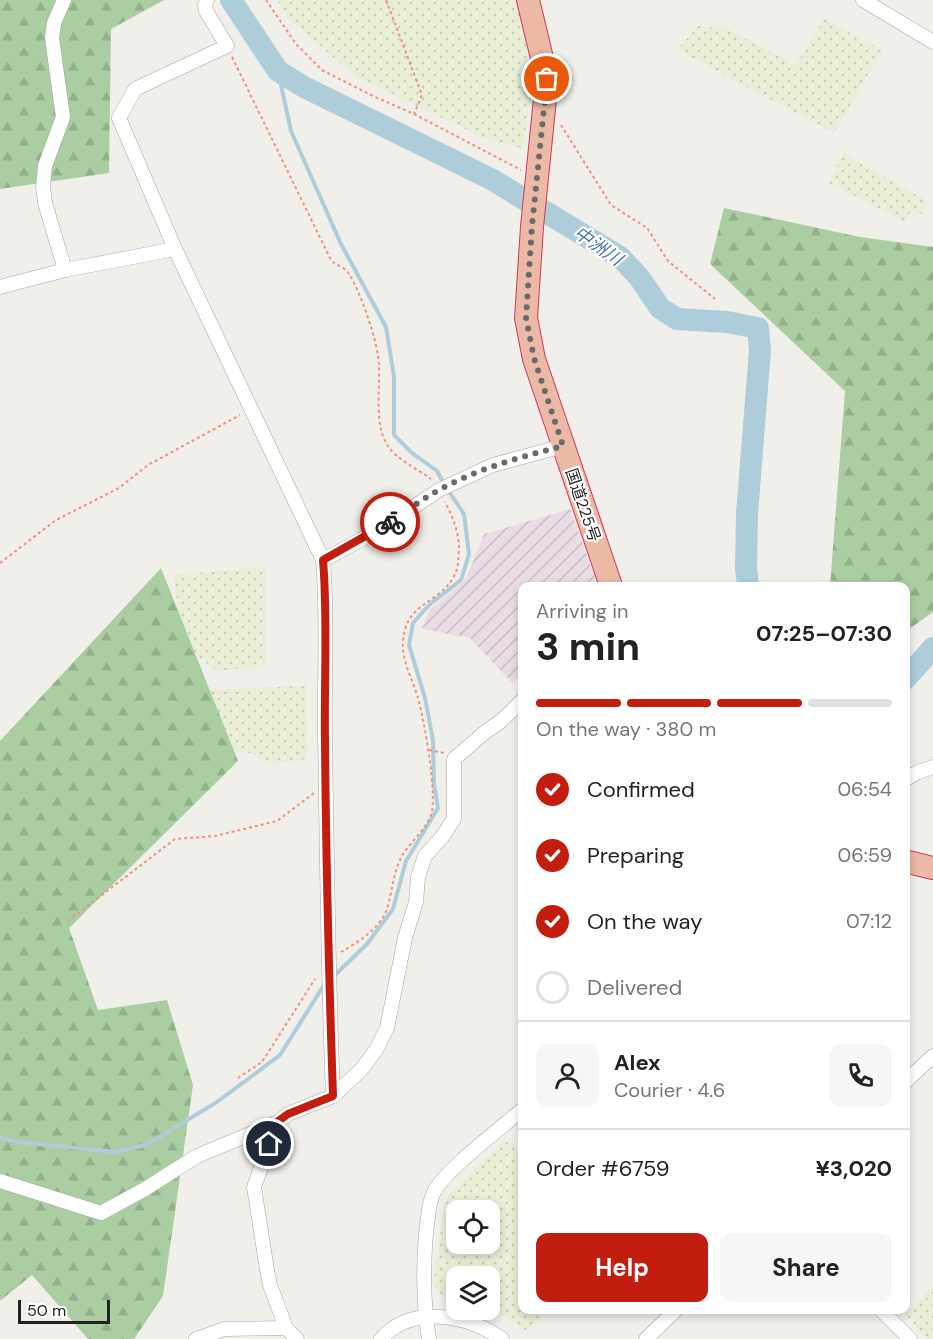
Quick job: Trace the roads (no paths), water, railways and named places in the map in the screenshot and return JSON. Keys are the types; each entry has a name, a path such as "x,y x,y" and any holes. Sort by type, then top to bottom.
{"highway":[{"name":"国道225号","path":"528,0 547,79 532,226 526,318 534,358 610,582"},
{"path":"910,862 933,868"}],"street":[{"path":"64,0 54,23 52,38 63,117 45,166 43,187 45,203 65,270"},
{"path":"207,0 206,11 227,46 135,89 119,118 175,249 323,560 326,603 324,680 328,960 333,1096"},
{"path":"863,0 933,42"},
{"path":"0,287 65,270 175,249"},
{"path":"323,560 379,530 444,487 493,465 563,446"},
{"path":"0,1181 100,1213 145,1189 197,1155 333,1096 361,1070 376,1050 387,1028 405,938 416,902 418,877 425,856 454,819 454,759 518,705"},
{"path":"910,777 933,766"},
{"path":"910,1077 933,1056"},
{"path":"429,1339 425,1317 423,1267 428,1217 434,1192 451,1171 518,1113"},
{"path":"277,1122 254,1187 270,1285 286,1328 297,1339"},
{"path":"646,1339 672,1314"},
{"path":"885,1314 910,1339"},
{"path":"381,1339 396,1325 425,1317 455,1318 489,1330 502,1339"},
{"path":"196,1339 224,1329 286,1328"}],"waterway":[{"name":"中洲川","path":"231,0 278,71 304,87 491,179 620,257 639,277 660,308 677,319 727,322 758,328 760,350 747,514 748,582"},
{"path":"278,71 291,131 341,244 386,327 394,377 394,435 412,453 437,471 444,484"},
{"path":"334,976 367,944 393,909 406,861 438,808 434,784 433,740 425,698 409,645 413,623 429,605 461,580 469,554 464,514 448,490"},
{"name":"中洲川","path":"910,673 933,648"},
{"path":"0,1138 115,1152 146,1145 217,1102 280,1055 324,985"}]}
